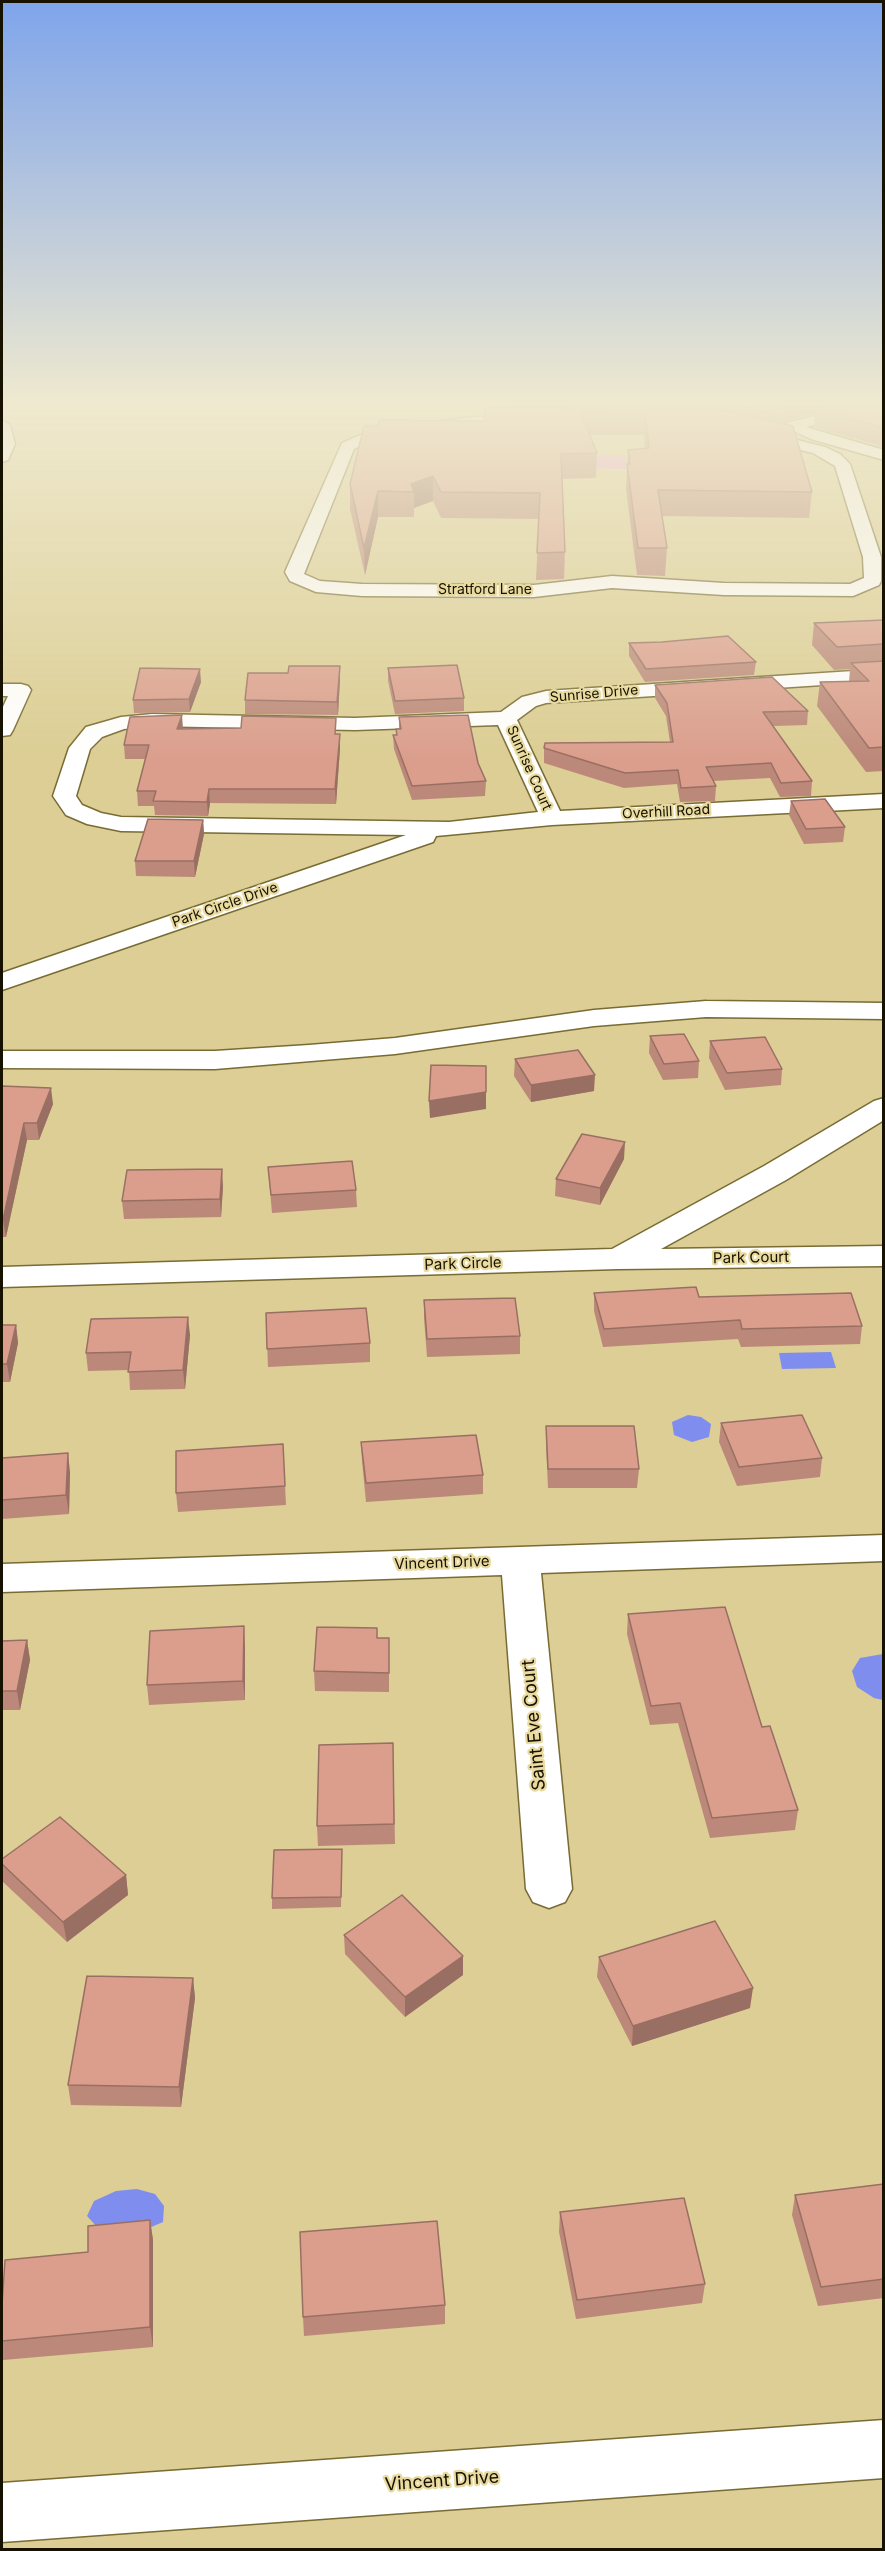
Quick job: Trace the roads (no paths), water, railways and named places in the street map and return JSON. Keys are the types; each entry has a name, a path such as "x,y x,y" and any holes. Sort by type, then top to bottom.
{"street":[{"name":"Stratford Lane","path":"317,522 294,572 296,577 316,586 374,590 534,591 612,582 724,589 853,590 869,585 874,575 872,557 861,522"},
{"name":"Sunrise Drive","path":"506,718 529,701 546,697 884,675"},
{"path":"2,690 21,690 2,730"},
{"name":"Sunrise Court","path":"506,718 552,818"},
{"path":"449,829 121,824 95,819 74,810 64,796 80,748 94,732 121,723 152,720 355,724 506,718"},
{"name":"Overhill Road","path":"449,829 552,818 884,801"},
{"name":"Park Circle Drive","path":"2,982 449,829"},
{"path":"2,1060 214,1060 309,1054 396,1046 594,1018 706,1009 884,1011"},
{"name":"Park Circle","path":"2,1277 618,1259 775,1173 884,1107"},
{"name":"Park Court","path":"618,1259 884,1256"},
{"name":"Vincent Drive","path":"2,1578 884,1548"},
{"name":"Saint Eve Court","path":"520,1561 549,1889"},
{"name":"Vincent Drive","path":"2,2513 884,2449"}],"water":[{"path":"831,1352 836,1368 782,1369 779,1353"},
{"path":"688,1415 701,1417 711,1424 709,1437 692,1442 674,1435 672,1422"},
{"path":"884,1654 883,1700 874,1698 857,1687 852,1671 860,1658"},
{"path":"137,2189 155,2194 164,2206 163,2222 142,2231 98,2228 87,2216 94,2201 116,2191"}]}
